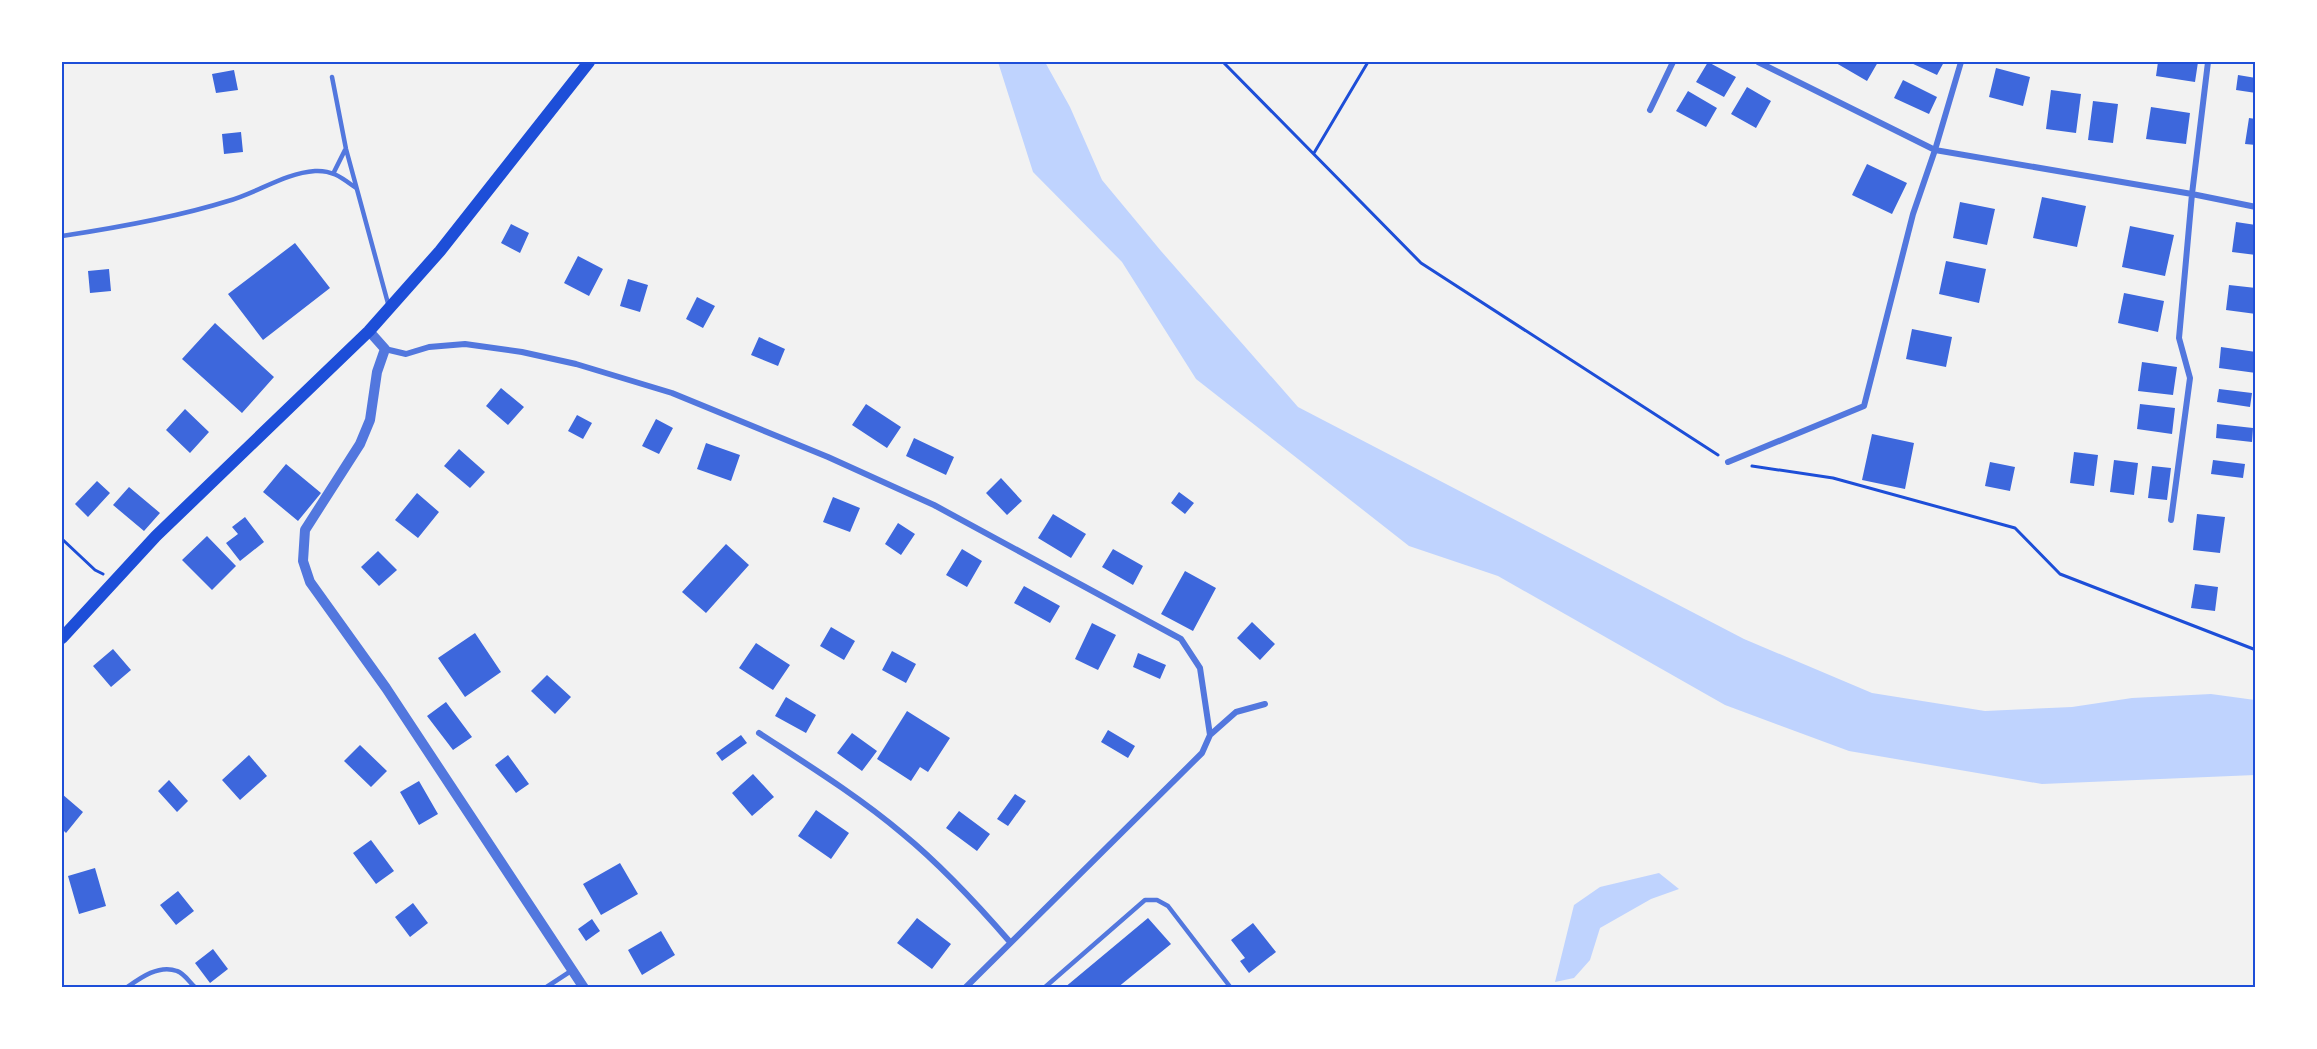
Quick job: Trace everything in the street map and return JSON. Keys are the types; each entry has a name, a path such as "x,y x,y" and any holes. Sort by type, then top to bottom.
{"main road":[{"path":"62,638 156,536 369,331 440,250 589,62"}],"street":[{"path":"1650,110 1673,62"},
{"path":"1758,62 1935,150 2256,207"},
{"path":"1728,462 1864,406 1913,214 1961,62"},
{"path":"2171,520 2190,378 2180,338 2192,194 2208,62"},
{"path":"369,331 385,349 405,354 429,347 465,344 522,352 576,364 672,393 828,456 934,505 1181,639 1200,668 1210,735"},
{"path":"385,349 377,372 370,420 360,444 304,531 303,561 310,582 386,688 585,987"},
{"path":"964,987 1159,798 1202,753 1210,735 1236,712 1265,705"},
{"path":"759,733 853,795 904,834 972,899 1010,942"}],"lane":[{"path":"332,77 346,149 389,309"},
{"path":"334,172 346,149"},
{"path":"62,236 228,201 298,174 315,171 334,172 356,188"},
{"path":"1044,987 1144,900 1156,900 1168,906 1231,987"},
{"path":"126,987 143,976 165,969 178,971 195,987"},
{"path":"545,987 572,970"}],"path":[{"path":"1223,62 1421,263 1728,462 1833,478 2015,528 2060,574 2256,650"},
{"path":"1313,153 1368,62"},
{"path":"62,539 95,570 116,579"}],"water":[{"path":"998,62 1045,62 1070,107 1102,180 1298,407 1744,639 1872,693 1985,711 2072,707 2132,698 2211,694 2255,700 2255,775 2042,784 1849,751 1725,705 1498,576 1409,546 1196,379 1122,262 1033,172"},
{"path":"1659,873 1679,889 1651,899 1600,928 1590,960 1574,978 1555,982 1574,905 1600,887"}],"building":[{"path":"1708,62 1736,77 1724,97 1696,82"},
{"path":"1837,62 1878,62 1867,81"},
{"path":"1909,62 1944,62 1937,75"},
{"path":"2158,62 2198,62 2195,82 2156,76"},
{"path":"1996,68 2030,77 2023,106 1989,97"},
{"path":"234,70 238,90 216,93 212,74"},
{"path":"2238,75 2256,78 2256,93 2236,90"},
{"path":"1903,80 1937,97 1929,114 1894,98"},
{"path":"1747,87 1771,101 1756,128 1731,114"},
{"path":"2051,90 2081,94 2076,133 2046,129"},
{"path":"1688,91 1717,108 1706,127 1676,111"},
{"path":"2093,101 2118,104 2113,143 2088,140"},
{"path":"2151,107 2190,113 2186,144 2146,139"},
{"path":"2249,118 2256,119 2256,145 2245,144"},
{"path":"241,132 243,152 224,154 222,134"},
{"path":"1867,164 1907,183 1892,214 1852,195"},
{"path":"2042,197 2086,206 2077,247 2033,238"},
{"path":"1960,202 1995,209 1987,245 1953,238"},
{"path":"2236,222 2256,225 2256,255 2232,252"},
{"path":"511,224 529,233 520,253 501,243"},
{"path":"2130,226 2174,235 2165,276 2122,267"},
{"path":"295,243 330,288 263,340 228,294"},
{"path":"578,256 603,269 589,296 564,283"},
{"path":"1946,261 1986,269 1979,303 1939,294"},
{"path":"109,269 111,291 90,293 88,271"},
{"path":"628,279 648,285 640,312 620,306"},
{"path":"2229,285 2256,288 2256,314 2226,310"},
{"path":"2124,293 2164,301 2158,332 2118,323"},
{"path":"697,297 715,306 703,328 686,319"},
{"path":"215,323 274,377 242,413 182,359"},
{"path":"1912,329 1952,337 1946,367 1906,359"},
{"path":"759,337 785,349 778,366 751,355"},
{"path":"2221,347 2256,352 2256,373 2219,368"},
{"path":"2142,362 2177,367 2173,395 2138,391"},
{"path":"501,388 524,407 508,425 486,406"},
{"path":"2219,389 2252,393 2250,407 2217,402"},
{"path":"866,404 901,427 887,448 852,425"},
{"path":"2140,404 2175,408 2172,434 2137,429"},
{"path":"185,409 209,432 190,453 166,430"},
{"path":"577,415 592,423 583,439 568,431"},
{"path":"656,419 673,428 659,454 642,446"},
{"path":"2217,424 2253,428 2252,442 2216,438"},
{"path":"1872,434 1914,443 1905,489 1862,480"},
{"path":"914,438 954,457 946,475 906,456"},
{"path":"706,443 740,455 731,481 697,469"},
{"path":"459,449 485,472 470,488 444,466"},
{"path":"2074,452 2098,455 2094,486 2070,483"},
{"path":"2114,460 2138,463 2134,495 2110,492"},
{"path":"2213,460 2245,464 2243,478 2211,474"},
{"path":"1990,462 2015,467 2010,491 1985,486"},
{"path":"286,464 321,493 298,521 263,492"},
{"path":"2152,466 2171,468 2167,500 2148,498"},
{"path":"1001,478 1022,501 1007,515 986,493"},
{"path":"97,481 110,493 88,517 75,504"},
{"path":"129,487 160,513 144,531 113,505"},
{"path":"1179,492 1194,503 1185,514 1171,503"},
{"path":"417,493 439,512 418,538 395,520"},
{"path":"833,497 860,508 850,532 823,522"},
{"path":"1053,514 1086,534 1071,558 1038,538"},
{"path":"2197,514 2225,517 2220,553 2193,550"},
{"path":"245,517 264,542 240,561 226,543 238,534 232,527"},
{"path":"898,523 915,534 901,555 885,544"},
{"path":"207,536 236,566 212,590 182,560"},
{"path":"726,544 749,565 706,613 682,592"},
{"path":"962,549 982,561 967,587 946,575"},
{"path":"1113,549 1143,566 1133,585 1102,567"},
{"path":"378,551 397,570 379,586 361,567"},
{"path":"1185,571 1216,588 1193,631 1161,614"},
{"path":"2195,584 2218,587 2215,611 2191,608"},
{"path":"1024,586 1060,606 1050,623 1014,603"},
{"path":"1252,622 1275,644 1260,660 1237,638"},
{"path":"1092,623 1116,635 1098,670 1075,659"},
{"path":"831,627 855,641 844,660 820,646"},
{"path":"475,633 501,672 465,697 438,658"},
{"path":"756,643 790,665 773,690 739,668"},
{"path":"113,649 131,670 111,687 93,666"},
{"path":"892,651 916,664 906,683 882,670"},
{"path":"1138,653 1166,665 1160,679 1133,667"},
{"path":"547,675 571,697 555,714 531,691"},
{"path":"786,697 816,715 806,733 775,716"},
{"path":"446,702 472,737 453,750 427,716"},
{"path":"907,711 950,738 928,772 920,767 911,781 877,759"},
{"path":"1108,730 1135,746 1128,758 1101,742"},
{"path":"852,733 877,751 862,771 837,753"},
{"path":"741,735 747,743 722,761 716,753"},
{"path":"360,745 387,771 371,787 344,761"},
{"path":"249,755 267,776 240,800 222,780"},
{"path":"508,755 529,784 516,793 495,765"},
{"path":"753,774 774,797 752,816 732,793"},
{"path":"169,780 188,801 177,812 158,791"},
{"path":"419,781 438,814 419,825 400,792"},
{"path":"62,794 83,812 66,833 62,829"},
{"path":"1015,794 1026,801 1008,826 997,819"},
{"path":"816,810 849,833 831,859 798,836"},
{"path":"959,811 990,834 977,851 946,828"},
{"path":"371,840 394,871 376,884 353,853"},
{"path":"620,863 638,894 601,915 583,884"},
{"path":"95,868 106,906 79,914 68,876"},
{"path":"178,891 194,911 176,925 160,905"},
{"path":"413,903 428,923 410,937 395,917"},
{"path":"917,918 951,944 932,969 897,943"},
{"path":"1148,918 1171,944 1117,988 1064,988"},
{"path":"592,919 600,931 586,941 578,929"},
{"path":"1253,923 1276,952 1249,973 1240,961 1245,958 1231,940"},
{"path":"661,931 675,955 642,975 628,950"},
{"path":"213,949 228,969 210,983 195,963"}]}
